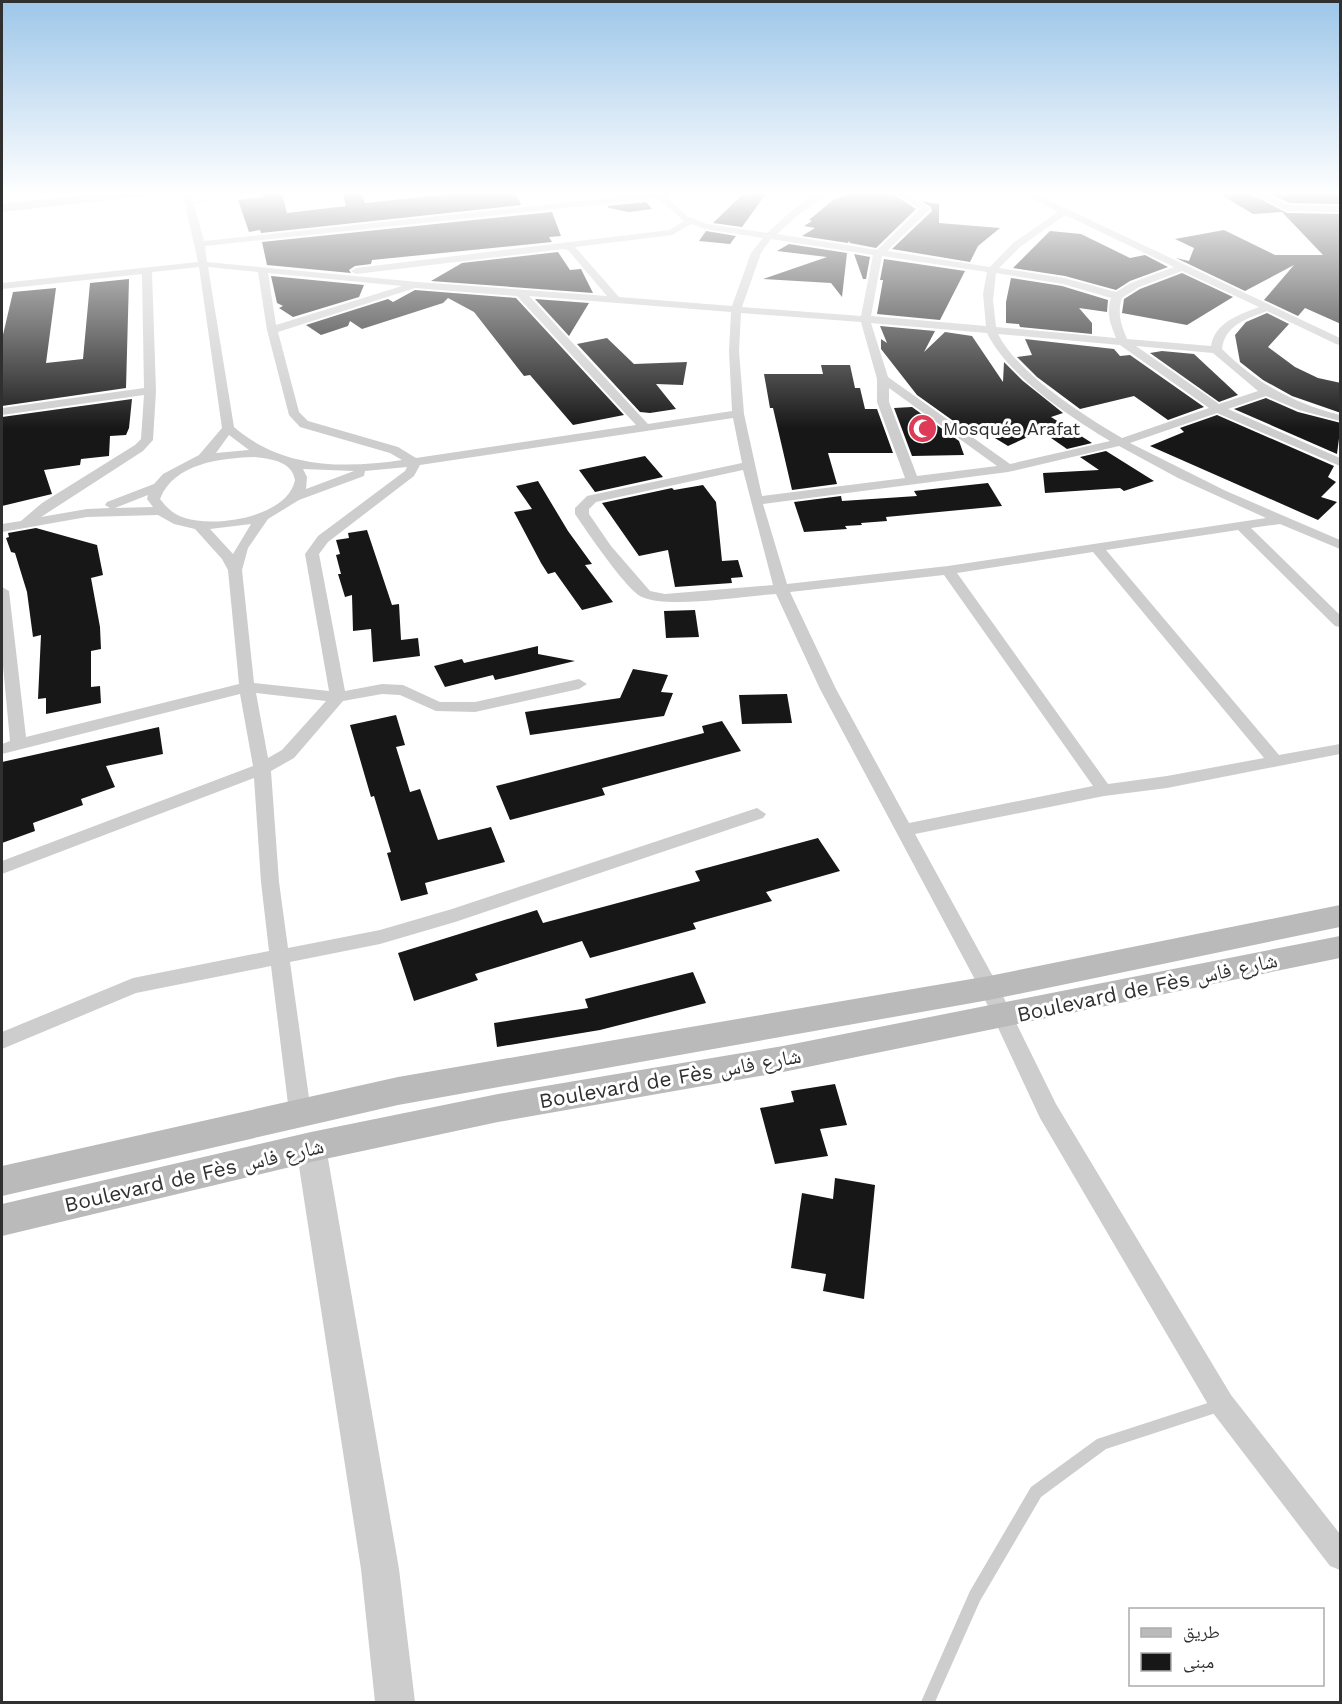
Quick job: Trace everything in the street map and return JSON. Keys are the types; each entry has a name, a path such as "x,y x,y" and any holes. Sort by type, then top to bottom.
{"main road":[{"name":"Boulevard de Fès شارع فاس","path":"2,1181 398,1091 989,988 1341,916"},
{"name":"Boulevard de Fès شارع فاس","path":"2,1220 311,1147 498,1108 783,1059 1002,1017 1341,947"}],"street":[{"path":"2,286 134,271"},
{"path":"26,523 47,506 144,444 149,433 150,392 147,271"},
{"path":"204,271 228,428 244,442 294,465 339,469 372,468 738,414"},
{"path":"262,271 272,330 293,413 304,424 393,450 415,462"},
{"path":"281,271 418,285 615,299 1216,350 1241,376 1266,393 1298,406 1341,418"},
{"path":"321,276 365,271"},
{"path":"590,271 615,299"},
{"path":"749,271 736,310 734,351 738,414 756,501 781,589 828,689 989,988 1048,1111 1222,1404 1341,1556"},
{"path":"875,271 865,320 883,379 883,402 912,478"},
{"path":"992,271 987,299 992,332 1018,367 1060,403 1119,443 1229,498 1341,545"},
{"path":"995,271 1072,282 1117,296"},
{"path":"1172,271 1135,285 1117,296 1113,309 1114,320 1123,342 1220,410 1341,462"},
{"path":"1185,271 1341,342"},
{"path":"272,330 418,285"},
{"path":"519,292 645,428"},
{"path":"1216,350 1216,338 1225,326 1267,308"},
{"path":"883,379 920,403 1008,468"},
{"path":"2,411 150,392"},
{"path":"756,501 912,478 1008,468 1119,443 1266,393"},
{"path":"202,459 219,442 228,428"},
{"path":"158,511 153,499 157,487 167,476 202,459 234,453 266,454"},
{"path":"338,697 312,554 323,539 410,473 415,462"},
{"path":"293,498 301,486 301,475 294,465"},
{"path":"748,465 592,499 582,508 582,514 620,567 645,594 652,597 781,589 948,570 1281,520"},
{"path":"2,528 87,513 158,511 174,521 200,526 232,525 263,517 293,498 372,468"},
{"path":"87,513 157,487"},
{"path":"263,517 241,548 235,570 247,687 262,769 279,958 300,1112"},
{"path":"200,526 228,557 235,570"},
{"path":"1242,527 1341,623"},
{"path":"1098,549 1276,762"},
{"path":"948,570 1104,790"},
{"path":"2,591 19,745"},
{"path":"2,749 247,687 338,697 382,689 403,690 436,705 475,707 579,684"},
{"path":"2,868 262,769 288,754 338,697"},
{"path":"903,830 1104,790 1341,749"},
{"path":"2,1041 133,986 380,937 455,915 758,814"},
{"path":"311,1147 380,1569 395,1702"}],"lane":[{"path":"928,1702 975,1596 1036,1492 1102,1444 1222,1404"}],"building":[{"path":"325,271 349,271 351,273"},
{"path":"449,271 582,271 593,293 431,281"},
{"path":"788,271 845,271 842,297 831,283 763,279"},
{"path":"860,271 868,271 866,279 863,279"},
{"path":"882,271 965,271 940,320 877,314 883,280 880,280"},
{"path":"1029,271 1158,271 1130,281 1116,290 1065,276"},
{"path":"1202,271 1284,271 1245,291"},
{"path":"1289,271 1341,271 1341,324 1305,308 1298,316 1264,300"},
{"path":"1182,273 1233,297 1187,325 1122,313 1124,299 1140,289"},
{"path":"271,276 364,285 359,297 293,317 279,308 283,306 277,303"},
{"path":"1011,278 1062,286 1108,300 1107,312 1079,308 1092,323 1092,334 1020,327 1019,324 1006,323 1006,302"},
{"path":"129,279 126,388 2,406 2,339 13,292 56,288 46,363 83,359 90,283"},
{"path":"415,290 516,298 624,415 573,425 530,375 524,376 474,312 448,298 443,303 362,329 350,321 348,326 321,335 306,325 388,299 393,302"},
{"path":"535,299 589,303 569,336"},
{"path":"1267,313 1289,324 1268,347 1295,367 1318,378 1341,383 1341,413 1292,396 1263,380 1240,362 1235,335 1246,322"},
{"path":"880,326 935,331 924,352 945,332 972,336 1003,382 1004,362 1023,381 1063,413 1051,417 1092,443 1067,449 1041,431 1008,446 985,432 973,435 917,395 881,349 881,339 887,343"},
{"path":"607,338 634,364 687,362 683,385 656,384 676,409 650,413 640,412 577,344"},
{"path":"1025,339 1114,349 1120,356 1130,355 1204,407 1168,420 1134,396 1080,409 1037,377 1017,357 1032,355"},
{"path":"1162,351 1194,354 1238,395 1219,402 1150,353"},
{"path":"821,365 850,365 855,388 860,388 865,409 877,409 893,453 828,453 837,484 792,490 773,408 770,408 764,374 823,374"},
{"path":"1266,398 1298,412 1341,423 1337,454 1234,409"},
{"path":"132,399 129,428 126,435 110,436 109,456 81,459 80,465 44,470 52,494 2,506 2,417"},
{"name":"Mosquée Arafat","path":"912,407 959,441 964,455 912,456 894,408"},
{"path":"1217,415 1334,466 1328,477 1336,482 1321,497 1337,502 1318,520 1150,446 1184,432 1180,428"},
{"path":"1106,451 1154,481 1124,491 1120,488 1045,493 1043,473 1099,470 1080,457"},
{"path":"645,456 663,477 595,492 579,470"},
{"path":"538,481 568,531 592,564 585,565 613,602 582,610 555,572 548,574 541,563 514,512 532,509 516,486"},
{"path":"988,483 1002,506 886,517 887,521 845,526 847,529 804,532 794,502 841,496 842,501 917,496 914,491"},
{"path":"703,485 716,502 722,561 738,560 743,577 731,578 732,583 675,587 668,550 639,556 602,503 672,488 674,490"},
{"path":"36,528 97,545 103,575 91,578 100,627 101,649 91,651 91,687 100,686 101,703 46,714 46,698 38,699 41,635 33,637 27,592 15,553 11,552 6,538 9,537 8,533"},
{"path":"367,530 392,605 399,604 401,640 418,638 420,656 373,662 371,629 353,631 352,595 345,597 338,574 341,574 336,555 340,554 336,540 349,538 348,533"},
{"path":"695,610 699,637 666,638 664,611"},
{"path":"538,646 538,654 575,661 495,680 493,675 445,687 434,666 462,659 464,663"},
{"path":"633,669 668,675 661,692 673,693 664,716 530,735 525,712 620,698"},
{"path":"787,694 792,723 742,724 739,695"},
{"path":"396,715 405,745 396,747 410,792 420,789 438,840 491,827 505,862 425,883 428,894 401,901 387,853 391,852 374,796 371,797 350,725"},
{"path":"722,721 741,751 602,788 605,795 510,820 496,786 704,733 702,726"},
{"path":"159,727 163,754 106,766 115,787 81,799 83,805 33,823 35,831 2,843 2,762"},
{"path":"818,838 840,871 766,892 772,901 693,923 696,929 590,958 582,941 475,974 478,980 414,1001 398,953 537,910 543,923 700,881 695,871"},
{"path":"693,972 706,1003 600,1030 497,1047 494,1023 588,1008 585,999"},
{"path":"835,1084 847,1125 820,1129 828,1156 775,1164 760,1108 794,1102 791,1091"},
{"path":"835,1178 875,1185 864,1299 823,1291 826,1274 791,1268 802,1193 833,1199"}],"place":[{"name":"Mosquée Arafat","path":"922,428"}]}
